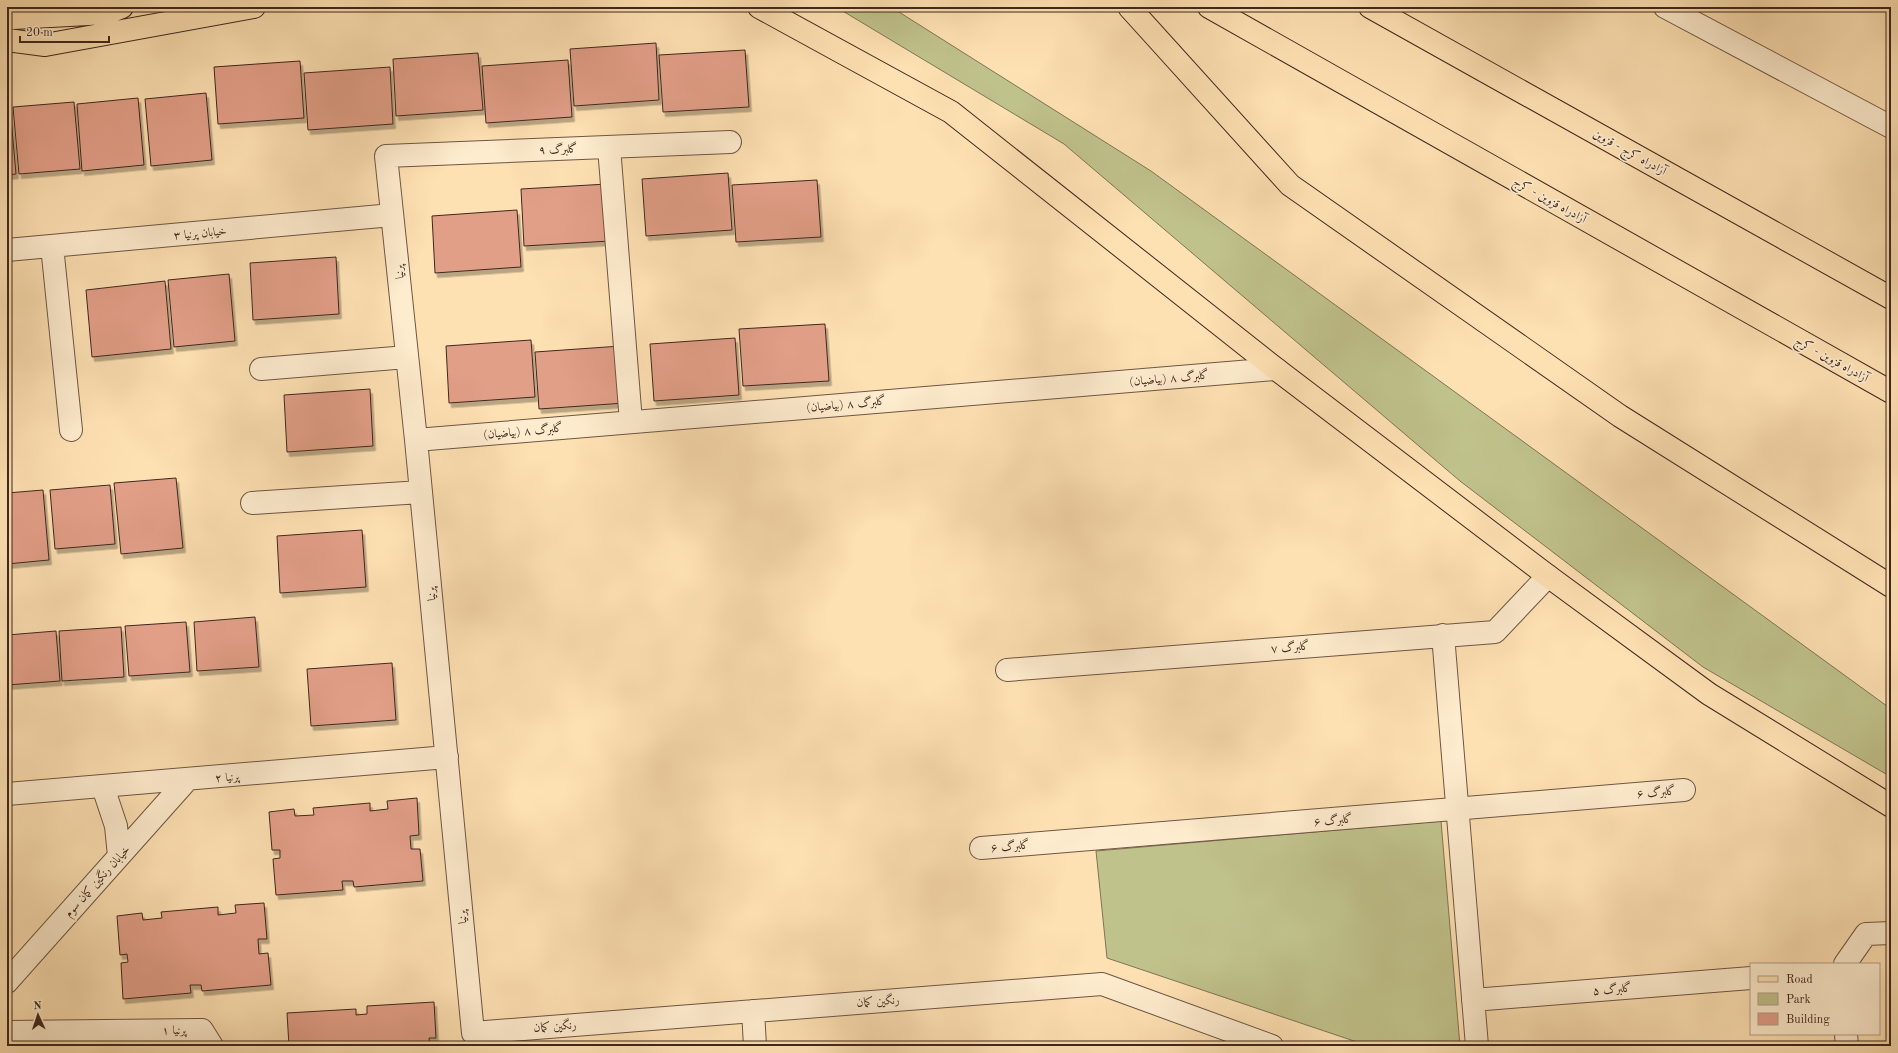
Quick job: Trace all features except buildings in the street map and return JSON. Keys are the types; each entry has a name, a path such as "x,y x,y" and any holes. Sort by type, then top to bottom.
{"main road":[{"path":"7,16 13,18 107,13 122,7"},
{"path":"7,40 45,45 254,7"},
{"path":"759,7 951,112 1276,369 1548,576 1709,694 1891,806"},
{"path":"1129,7 1290,186 1620,416 1891,586"},
{"name":"آزادراه قزوین - کرج","path":"1209,7 1891,392"},
{"name":"آزادراه کرج - قزوین","path":"1370,7 1891,298"}],"street":[{"path":"1665,7 1891,127"},
{"name":"گلبرگ ۹","path":"386,156 730,142"},
{"path":"609,147 631,422"},
{"name":"پرنیا","path":"386,156 408,356 473,1033"},
{"name":"خیابان پرنیا ۳","path":"7,250 392,215"},
{"path":"52,246 70,430"},
{"path":"261,369 408,356"},
{"name":"گلبرگ ۸ (بیاضیان)","path":"416,440 1276,369"},
{"path":"252,503 421,492"},
{"name":"گلبرگ ۷","path":"1007,670 1495,632 1548,576"},
{"path":"1443,635 1477,1046"},
{"name":"پرنیا ۲","path":"7,794 447,757"},
{"name":"خیابان رنگین کمان سوم","path":"7,982 187,780"},
{"path":"103,787 116,826 119,856"},
{"name":"گلبرگ ۶","path":"981,848 1457,810 1684,790"},
{"path":"1846,963 1866,934 1891,933"},
{"name":"گلبرگ ۵","path":"1473,1000 1750,978"},
{"name":"رنگین کمان","path":"473,1033 1102,984 1272,1046"},
{"path":"753,1011 755,1046"},
{"name":"پرنیا ۱","path":"7,1032 202,1030 212,1046"},
{"path":"1846,1035 1847,1046"}],"green space":[{"path":"836,7 891,7 1151,171 1891,709 1891,777 1703,667 1460,481 1064,144"},
{"path":"1441,821 1460,1046 1369,1046 1107,958 1096,851"}]}
